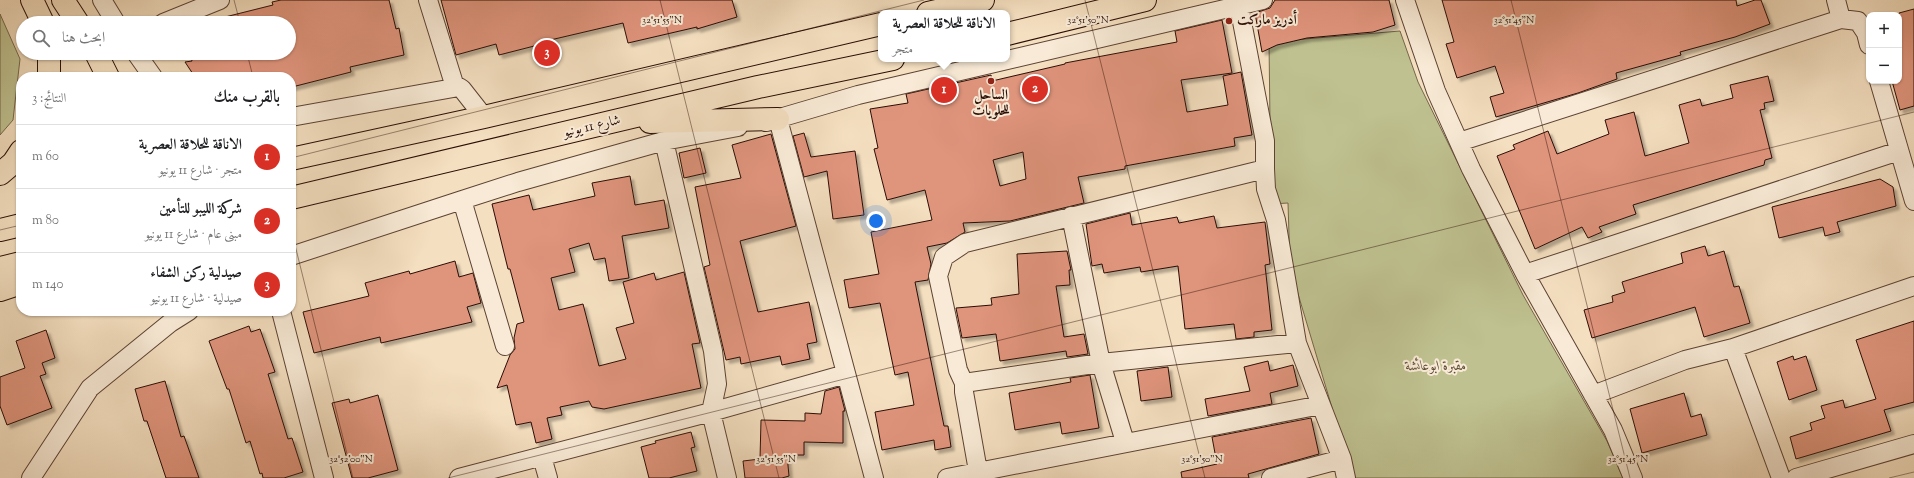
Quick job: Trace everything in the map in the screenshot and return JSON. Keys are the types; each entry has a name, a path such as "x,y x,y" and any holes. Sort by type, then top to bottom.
{"highway":[{"path":"32,0 40,16"},
{"path":"63,0 73,16"},
{"path":"941,10 983,0"},
{"path":"1010,33 1145,0"},
{"path":"296,158 484,117 878,25"},
{"path":"49,60 49,72"},
{"path":"96,60 100,72"},
{"path":"98,60 105,72"},
{"name":"شارع 11 يونيو","path":"296,197 758,88 879,62"},
{"path":"607,123 778,119"},
{"path":"0,174 16,158"},
{"path":"0,230 16,226"},
{"path":"0,268 16,264"},
{"path":"0,290 16,285"}],"street":[{"path":"102,0 112,16"},
{"path":"180,16 220,0"},
{"path":"428,0 455,87"},
{"path":"1010,60 1156,24 1263,0"},
{"path":"1406,0 1436,91 1458,142 1525,274 1612,430 1633,478"},
{"path":"1836,0 1841,19"},
{"path":"1239,6 1265,141 1266,189 1276,220 1297,343 1342,460 1346,478"},
{"path":"1458,142 1841,19 1858,21 1866,32"},
{"path":"141,60 149,72"},
{"path":"296,254 518,182 664,141 778,119 858,95 1001,62"},
{"path":"1880,84 1914,201"},
{"path":"296,116 455,87 462,89 484,117"},
{"path":"778,119 874,478"},
{"path":"664,141 714,351 717,384 711,412 727,478"},
{"path":"1525,274 1899,151"},
{"path":"978,471 964,392 964,384 958,370 938,276 944,257 965,243 1265,169"},
{"path":"462,200 505,346"},
{"path":"1071,216 1101,363 1125,442"},
{"path":"1593,395 1685,360 1733,348 1914,286"},
{"path":"32,477 90,388 170,323 181,316"},
{"path":"282,316 324,478"},
{"path":"964,384 1101,363 1297,343"},
{"path":"1733,348 1781,478"},
{"path":"458,478 711,412 846,374"},
{"path":"947,478 1321,404"},
{"path":"1796,478 1914,444"},
{"path":"542,457 548,478"},
{"path":"1271,478 1342,460"}],"green space":[{"path":"0,14 16,50 16,60 20,60 19,72 16,72 16,94 13,120 0,135"},
{"name":"مقبرة ابوعائشة","path":"1400,31 1418,82 1523,295 1607,441 1623,478 1353,478 1290,267 1288,203 1271,204 1269,42"}],"building":[{"path":"281,0 389,0 396,29 399,28 404,55 350,67 351,72 296,86 296,72 192,72 185,62 192,60 296,60 296,16 229,16 273,5 272,2"},
{"path":"441,0 732,0 737,17 697,29 697,27 628,43 623,23 546,41 546,43 499,55 496,44 456,55"},
{"path":"1275,0 1389,0 1395,25 1373,32 1307,38 1277,45 1262,52 1255,13 1270,8"},
{"path":"1442,0 1736,0 1737,6 1755,0 1761,0 1770,24 1735,37 1680,52 1681,55 1616,73 1617,79 1578,93 1496,117 1490,97 1504,93 1495,66 1457,78 1446,44 1454,42"},
{"path":"1914,9 1914,106 1900,110 1893,84 1902,84 1902,12"},
{"path":"1222,20 1232,73 1181,80 1187,112 1228,105 1223,76 1241,72 1252,135 1234,138 1235,146 1125,166 1125,169 1078,177 1084,203 1010,221 963,223 965,232 947,243 927,247 931,264 928,280 915,282 944,426 948,426 951,447 935,450 934,440 882,450 875,412 914,405 908,372 895,375 880,303 849,308 844,280 879,274 871,232 932,220 925,190 887,200 874,149 878,148 870,109 908,103 906,94 991,75 992,81 1065,63 1177,42 1175,31","holes":["1023,152 1026,179 1000,186 993,160"]},
{"path":"1768,76 1774,101 1764,103 1765,109 1760,110 1772,158 1765,160 1764,165 1633,205 1636,214 1599,227 1602,232 1588,238 1582,227 1535,249 1497,156 1515,149 1513,145 1548,131 1557,154 1609,134 1605,120 1634,112 1645,156 1689,143 1679,105 1700,99 1702,106 1733,98 1730,85"},
{"path":"804,133 811,157 855,151 864,215 833,219 827,171 804,177 793,136"},
{"path":"771,134 796,226 740,241 758,312 809,302 817,342 807,344 810,359 782,365 780,356 741,364 740,357 726,360 704,267 710,265 695,187 741,178 732,145"},
{"path":"700,148 706,173 684,178 679,153"},
{"path":"630,176 635,205 664,200 669,228 622,236 629,278 609,281 605,258 594,260 589,243 569,249 575,272 551,278 559,310 583,304 599,366 626,359 616,328 634,323 623,282 654,273 656,280 684,272 700,343 692,344 701,388 604,409 592,407 589,401 560,407 562,415 547,418 552,439 536,443 531,422 516,425 507,385 497,388 510,355 515,349 514,338 517,324 524,322 510,269 508,269 492,204 529,195 533,210 595,196 592,183"},
{"path":"1880,179 1893,187 1896,206 1837,222 1840,232 1825,236 1823,227 1779,238 1772,207"},
{"path":"1130,213 1132,225 1177,217 1179,223 1214,216 1217,228 1265,222 1270,264 1265,265 1272,330 1254,332 1254,337 1236,339 1234,324 1185,329 1178,266 1141,272 1140,267 1104,273 1102,264 1092,266 1086,224"},
{"path":"1705,246 1708,256 1724,251 1734,287 1739,286 1750,323 1704,337 1695,307 1592,338 1584,310 1613,302 1612,296 1625,292 1622,282 1683,263 1681,253"},
{"path":"1067,251 1071,270 1069,270 1070,285 1056,286 1064,337 1084,334 1088,354 1067,357 1066,351 1000,361 996,334 962,338 956,308 992,305 991,298 1019,294 1017,254"},
{"path":"455,261 459,277 473,273 481,303 467,307 472,322 381,343 380,337 314,353 303,312 369,296 365,283 409,271 410,274"},
{"path":"1914,321 1914,402 1884,410 1891,431 1796,459 1790,437 1812,430 1810,423 1825,418 1821,406 1843,400 1845,408 1876,399 1856,340"},
{"path":"249,326 251,332 260,329 275,372 268,374 288,439 292,438 303,472 284,478 263,478 262,473 260,474 250,441 246,443 229,389 227,389 209,341"},
{"path":"46,330 55,358 42,363 46,374 40,376 52,408 7,425 0,406 0,377 25,368 16,341"},
{"path":"1793,356 1794,360 1806,356 1817,390 1789,400 1777,362"},
{"path":"1268,361 1270,371 1293,365 1298,386 1270,393 1272,404 1208,416 1205,399 1250,391 1244,367"},
{"path":"1168,367 1172,397 1141,401 1137,371"},
{"path":"1090,375 1099,428 1062,434 1060,422 1015,430 1009,393 1071,382 1070,378"},
{"path":"165,381 181,437 184,436 199,478 166,478 147,421 144,421 135,389"},
{"path":"839,387 845,411 843,411 843,443 804,442 804,455 787,455 789,476 782,478 745,478 743,461 760,459 761,420 805,421 805,413 821,414 825,391"},
{"path":"1684,393 1691,417 1701,414 1707,435 1642,453 1630,409"},
{"path":"378,395 398,470 368,478 352,478 332,403 349,399 350,403"},
{"path":"1311,418 1319,454 1248,474 1249,478 1182,478 1181,472 1217,464 1212,437"},
{"path":"691,432 695,447 691,448 697,471 669,478 649,478 641,447 656,443 655,441"}],"place":[{"name":"أدريز ماركت","path":"1229,21"},
{"name":"صيدلية ركن الشفاء","path":"547,53"},
{"name":"الساحل للحلويات","path":"991,81"},
{"name":"شركة الليبو للتأمين","path":"1035,89"},
{"name":"الاناقة للحلاقة العصرية","path":"944,90"}]}
